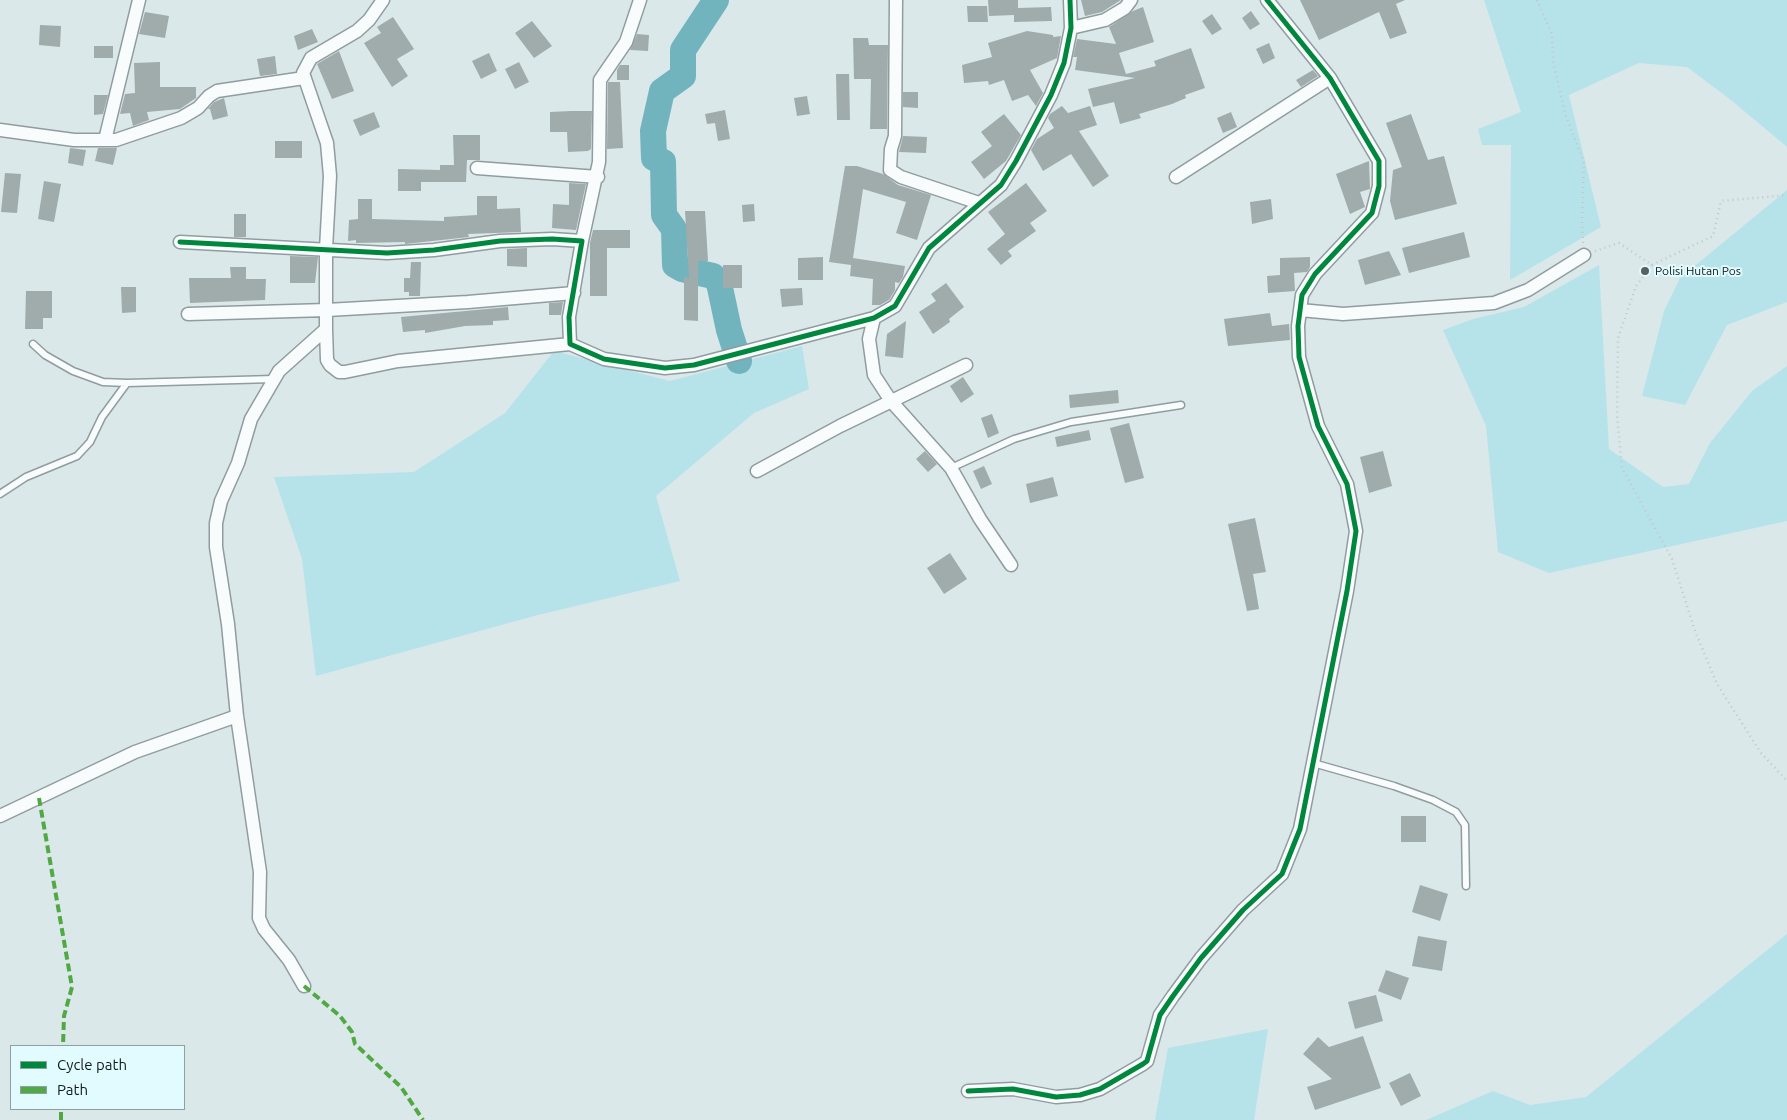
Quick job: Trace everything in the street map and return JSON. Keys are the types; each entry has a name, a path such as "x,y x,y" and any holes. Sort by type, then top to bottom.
{"street":[{"path":"105,140 140,0"},
{"path":"382,0 369,20 357,32 311,58 304,68 304,78 326,143 330,176 326,249 326,329 328,360 334,370 339,372 398,361 570,344 604,359 664,368 694,365 874,318 895,306 930,248 1001,185 1016,161 1061,71 1071,28 1070,0"},
{"path":"570,344 568,317 582,241 598,177 601,118 600,80 626,42 640,0"},
{"path":"896,0 895,136 891,149 890,170 901,177 979,203"},
{"path":"1071,28 1105,20 1125,8 1131,0"},
{"path":"968,1091 1013,1089 1056,1097 1080,1095 1100,1089 1147,1061 1160,1015 1173,996 1243,910 1282,874 1300,829 1347,591 1356,531 1347,484 1318,426 1299,357 1298,326 1302,295 1315,274 1372,213 1379,186 1379,161 1330,78 1267,0"},
{"path":"0,130 74,140 116,140 139,134 181,118 198,108 208,96 217,91 304,78"},
{"path":"1176,176 1330,78"},
{"path":"477,168 598,177"},
{"path":"180,242 387,253 434,250 500,241 552,239 582,241"},
{"path":"1300,310 1343,314 1494,303 1528,290 1584,255"},
{"path":"188,314 327,310 468,302 574,292"},
{"path":"874,318 869,339 874,375 891,400 951,468 980,519 1011,565"},
{"path":"304,986 289,960 264,929 259,918 260,872 237,716 228,624 216,547 216,523 221,500 238,463 251,419 279,371 326,329"},
{"path":"757,471 891,400 966,365"},
{"path":"0,816 135,752 237,716"}],"lane":[{"path":"32,344 73,371 103,382 274,379"},
{"path":"0,494 26,477 77,456 90,442 102,417 127,383"},
{"path":"951,468 1014,439 1071,422 1181,404"},
{"path":"1313,763 1394,786 1433,800 1456,812 1465,824 1466,886"}],"path":[{"path":"1537,0 1552,34 1552,61 1565,114 1584,163 1582,218 1584,255 1619,244 1652,265"},
{"path":"1787,195 1721,201 1713,236 1652,265 1636,286 1618,338 1617,415 1622,468 1672,559 1695,631 1717,684 1760,752 1787,781"}],"shaded area":[{"path":"1484,0 1787,0 1787,147 1731,100 1687,67 1639,63 1569,95 1601,227 1510,280 1511,145 1482,145 1478,129 1521,112"},
{"path":"1787,190 1787,302 1727,325 1685,405 1642,396 1664,311 1680,278"},
{"path":"1599,265 1609,449 1663,487 1689,484 1710,443 1752,391 1787,366 1787,521 1549,573 1498,552 1486,426 1443,330 1473,319 1524,307"},
{"path":"802,346 809,389 754,413 656,496 680,581 534,616 316,676 302,559 274,477 414,472 505,413 554,351 670,381"},
{"path":"1787,934 1787,1120 1426,1120 1493,1091 1530,1105 1586,1097"},
{"path":"1268,1029 1254,1120 1155,1120 1168,1048"}],"building":[{"path":"988,0 1018,0 1018,8 1051,7 1052,21 1014,22 1014,15 989,16"},
{"path":"1081,0 1121,0 1102,12 1085,16"},
{"path":"1300,0 1405,0 1396,4 1407,33 1390,39 1379,12 1319,40"},
{"path":"967,6 987,6 988,22 968,22"},
{"path":"1143,7 1154,42 1119,53 1126,74 1156,66 1154,61 1191,48 1205,88 1185,95 1186,98 1172,104 1139,114 1141,118 1120,124 1114,102 1093,107 1088,89 1135,78 1075,70 1077,57 1073,57 1077,39 1116,44 1109,27 1133,11"},
{"path":"1251,11 1260,24 1250,30 1242,18"},
{"path":"145,12 169,16 165,38 139,34"},
{"path":"1212,14 1222,29 1212,35 1202,21"},
{"path":"393,17 414,49 397,59 408,76 392,87 364,43 381,33 377,27"},
{"path":"532,21 552,46 534,58 515,33"},
{"path":"40,25 61,26 60,47 39,45"},
{"path":"312,29 318,42 298,50 294,36"},
{"path":"1027,31 1053,35 1053,37 1061,36 1057,58 1030,70 1043,93 1036,106 1028,95 1012,101 1004,80 989,85 988,81 964,83 962,65 992,57 988,43"},
{"path":"637,34 649,35 648,51 630,50"},
{"path":"853,38 868,38 869,45 888,45 887,129 870,129 871,79 854,79"},
{"path":"1269,43 1275,58 1263,64 1256,49"},
{"path":"94,46 113,46 113,58 94,58"},
{"path":"339,51 354,91 332,99 317,64"},
{"path":"489,53 497,71 481,79 472,61"},
{"path":"275,56 277,74 260,76 257,59"},
{"path":"160,62 160,87 196,87 196,98 180,109 147,112 149,120 133,126 130,113 120,114 125,94 135,93 134,63"},
{"path":"519,62 529,82 515,89 505,69"},
{"path":"620,65 629,65 629,80 617,80 617,70"},
{"path":"1313,70 1318,76 1301,87 1296,80"},
{"path":"836,74 849,74 850,120 837,120"},
{"path":"608,82 620,82 623,148 607,149"},
{"path":"903,92 918,92 918,108 903,107"},
{"path":"94,95 108,95 103,114 94,115"},
{"path":"807,96 810,114 797,116 794,98"},
{"path":"224,98 228,116 213,120 210,109 208,109 214,102"},
{"path":"1062,106 1068,113 1090,106 1097,125 1079,131 1109,176 1093,187 1071,154 1043,171 1031,150 1037,139 1054,128 1048,118 1050,114"},
{"path":"725,110 730,139 718,141 715,123 707,124 705,114"},
{"path":"592,111 591,149 588,151 568,152 567,132 550,132 550,112"},
{"path":"374,112 380,127 360,136 353,120"},
{"path":"1231,112 1237,127 1223,133 1217,118"},
{"path":"1004,114 1021,135 1006,161 984,179 971,162 992,146 981,132"},
{"path":"1411,114 1428,160 1444,156 1457,204 1395,220 1390,201 1393,170 1402,167 1386,123"},
{"path":"453,135 480,135 480,160 467,160 466,182 421,182 421,191 398,191 398,169 440,170 440,165 454,165"},
{"path":"903,136 927,137 926,153 899,152"},
{"path":"275,141 302,141 302,158 275,158"},
{"path":"70,148 86,150 83,166 68,163"},
{"path":"98,148 117,148 113,165 95,161"},
{"path":"1369,161 1370,189 1360,192 1365,207 1350,214 1336,174"},
{"path":"845,166 857,166 883,174 898,185 931,195 917,240 896,233 906,202 863,189 853,258 905,266 903,277 899,283 895,282 895,290 889,300 880,305 872,305 873,279 850,276 851,265 829,262"},
{"path":"5,173 21,174 17,213 1,212"},
{"path":"44,181 61,184 54,222 38,219"},
{"path":"569,183 586,184 576,230 552,228 553,204 569,205"},
{"path":"1026,183 1047,211 1030,223 1036,231 1008,251 1012,256 1001,265 987,249 1005,234 988,212"},
{"path":"477,196 497,196 497,209 520,208 521,232 468,234 469,237 405,244 405,242 356,243 356,240 348,241 349,220 358,219 358,199 372,199 372,219 444,221 444,217 477,215"},
{"path":"1271,199 1273,219 1252,224 1250,202"},
{"path":"754,204 755,221 743,222 742,205"},
{"path":"685,211 705,211 708,261 698,261 698,321 684,320 684,277 689,278"},
{"path":"234,214 246,214 246,237 234,237"},
{"path":"593,230 630,230 630,248 607,248 607,296 590,296 590,243"},
{"path":"1464,232 1470,257 1409,273 1402,248"},
{"path":"527,248 527,267 507,266 507,249"},
{"path":"1389,251 1401,275 1365,285 1358,260"},
{"path":"290,256 318,257 315,283 290,283"},
{"path":"823,257 823,280 798,280 798,258"},
{"path":"1310,257 1310,267 1307,272 1294,273 1295,291 1268,293 1267,276 1280,275 1280,258"},
{"path":"411,262 421,262 420,296 409,296 409,292 404,292 404,278 410,278"},
{"path":"723,265 742,265 742,288 723,288"},
{"path":"230,267 246,267 246,279 266,279 265,300 190,303 189,278 231,278"},
{"path":"946,283 964,307 949,319 950,322 933,334 919,312 936,301 931,294"},
{"path":"121,287 136,287 136,312 122,313"},
{"path":"802,288 803,305 782,307 780,289"},
{"path":"26,291 52,291 52,318 43,318 43,329 25,329"},
{"path":"563,302 561,315 549,315 549,303"},
{"path":"508,307 509,320 493,321 493,325 465,326 425,333 425,330 403,332 401,317"},
{"path":"1270,313 1272,326 1289,324 1290,340 1228,346 1224,319"},
{"path":"906,321 903,358 885,356 887,334"},
{"path":"963,377 974,394 961,403 950,386"},
{"path":"1118,390 1119,403 1070,408 1069,395"},
{"path":"992,414 999,433 988,438 981,418"},
{"path":"1129,423 1144,478 1125,483 1110,428"},
{"path":"1089,430 1091,440 1057,447 1055,437"},
{"path":"925,451 937,464 928,472 916,459"},
{"path":"1383,451 1392,486 1369,493 1360,457"},
{"path":"984,466 992,484 981,489 973,471"},
{"path":"1053,477 1058,496 1030,503 1026,484"},
{"path":"1255,518 1266,572 1253,574 1259,609 1247,611 1228,524"},
{"path":"950,553 967,579 944,594 927,568"},
{"path":"1401,816 1426,816 1426,842 1401,842"},
{"path":"1420,885 1448,894 1440,921 1412,912"},
{"path":"1418,936 1447,941 1442,971 1412,966"},
{"path":"1386,970 1409,978 1401,1000 1378,991"},
{"path":"1376,995 1383,1021 1355,1029 1348,1002"},
{"path":"1363,1036 1381,1088 1315,1110 1307,1087 1332,1079 1303,1054 1318,1037 1329,1047"},
{"path":"1410,1073 1421,1096 1401,1106 1389,1083"}],"waterway":[{"path":"716,0 683,50 683,76 662,91 653,131 654,158 663,162 664,215 674,229 675,265 682,269 713,276 719,283 729,330 739,361"}],"marked path":[{"path":"39,798 72,987 64,1016 63,1045"},
{"path":"304,986 340,1016 352,1032 355,1044 401,1087 423,1120"},
{"path":"61,1110 61,1120"}],"cycle path":[{"path":"180,242 387,253 434,250 500,241 552,239 582,241 569,317 570,344 604,359 665,368 694,365 874,318 895,306 929,248 1001,185 1016,161 1051,95 1064,63 1071,28 1070,0"},
{"path":"968,1091 1013,1089 1056,1097 1080,1095 1100,1089 1147,1061 1160,1015 1201,958 1243,910 1282,874 1300,829 1347,591 1356,531 1347,484 1318,426 1299,357 1298,326 1302,295 1315,274 1372,213 1379,186 1379,161 1330,78 1267,0"}],"place":[{"name":"Polisi Hutan Pos","path":"1645,271"}]}
